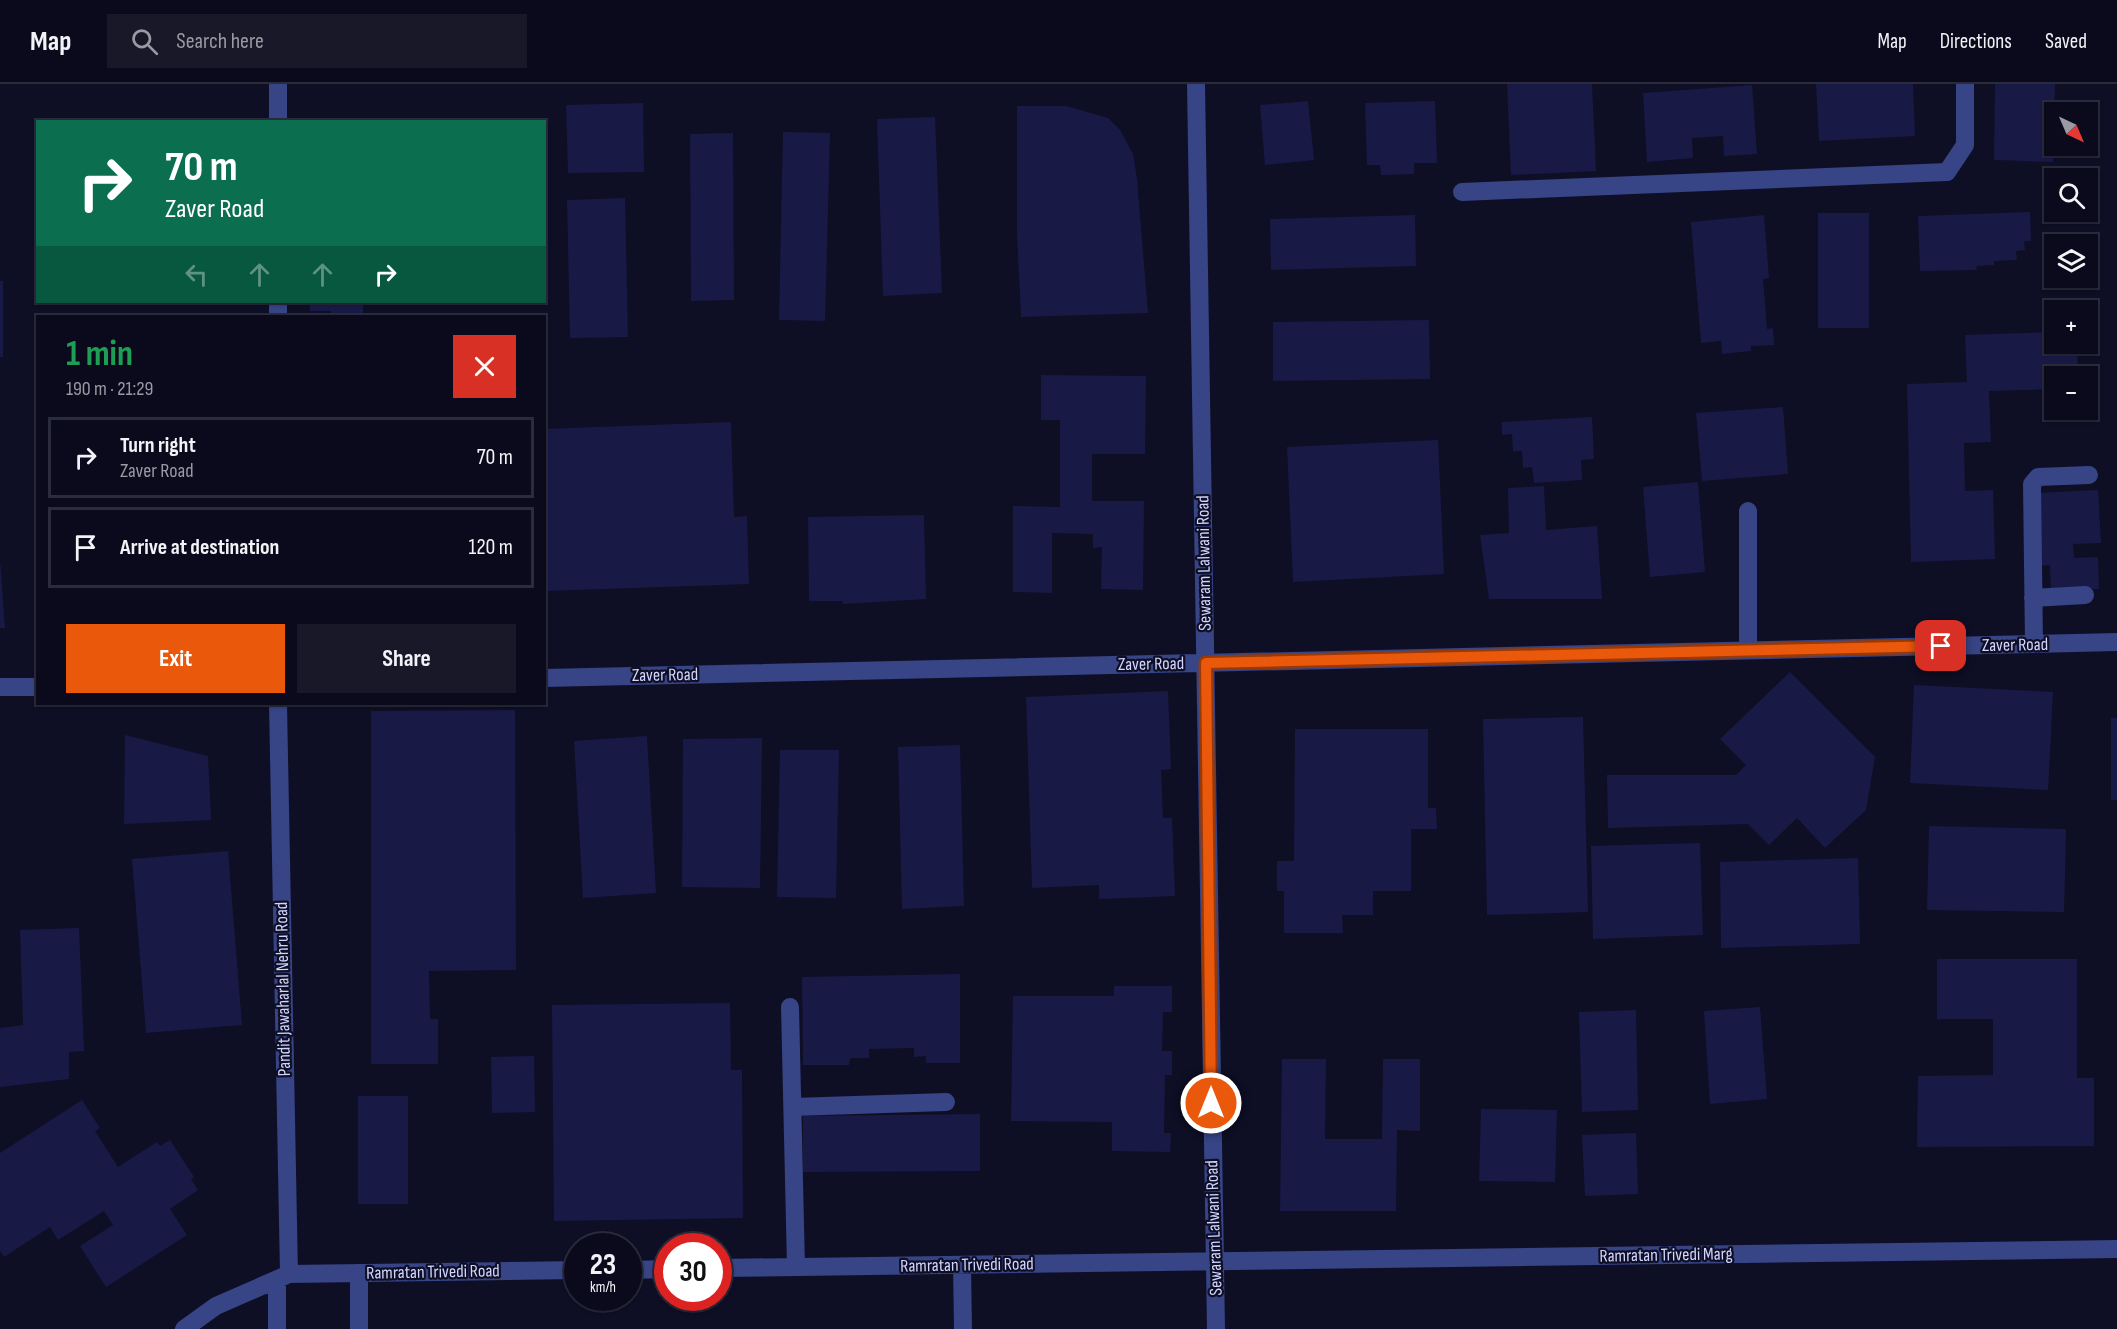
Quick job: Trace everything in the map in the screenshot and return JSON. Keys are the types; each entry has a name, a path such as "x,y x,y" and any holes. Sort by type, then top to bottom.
{"street":[{"path":"278,84 278,120"},
{"name":"Sewaram Lalwani Road","path":"1196,84 1216,1329"},
{"path":"1462,192 1947,172 1965,145 1965,84"},
{"path":"2034,644 2034,480 2038,477 2089,475"},
{"path":"1748,511 1748,650"},
{"path":"2033,598 2085,595"},
{"name":"Zaver Road","path":"546,678 2117,642"},
{"path":"0,687 36,687"},
{"name":"Pandit Jawaharlal Nehru Road","path":"277,1329 283,1277 278,705"},
{"path":"790,1007 796,1267"},
{"path":"793,1107 946,1102"},
{"name":"Ramratan Trivedi Marg","path":"1215,1262 2117,1249"},
{"name":"Ramratan Trivedi Road","path":"732,1268 1215,1262"},
{"path":"962,1265 963,1329"},
{"name":"Ramratan Trivedi Road","path":"283,1277 359,1273 564,1270"},
{"path":"359,1273 359,1329"},
{"path":"184,1329 216,1306 283,1277"}],"building":[{"path":"1507,84 1592,84 1596,171 1511,175"},
{"path":"1816,84 1913,84 1915,136 1819,141"},
{"path":"1995,84 2055,84 2055,102 2044,102 2044,156 2053,156 2053,162 1994,160"},
{"path":"1752,85 1757,154 1724,156 1723,136 1692,138 1693,158 1647,162 1643,93"},
{"path":"1308,101 1314,160 1265,165 1260,105"},
{"path":"1435,101 1437,163 1414,163 1414,174 1381,175 1380,165 1367,165 1365,103"},
{"path":"643,103 644,172 568,173 566,105"},
{"path":"1017,106 1066,106 1108,118 1120,130 1133,154 1137,179 1148,313 1021,317 1017,233"},
{"path":"935,117 942,293 883,296 877,119"},
{"path":"783,132 830,133 825,321 779,320"},
{"path":"733,133 734,300 691,301 690,134"},
{"path":"625,198 628,337 570,338 567,200"},
{"path":"2030,212 2031,241 2024,241 2025,250 2016,251 2017,260 1994,261 1994,265 1976,266 1977,270 1920,271 1918,216"},
{"path":"1818,213 1869,213 1869,328 1818,328"},
{"path":"1415,215 1416,266 1271,270 1270,219"},
{"path":"1764,215 1769,278 1763,279 1767,329 1773,328 1774,345 1751,346 1751,351 1722,354 1721,341 1701,343 1691,222"},
{"path":"0,281 3,281 3,357 0,357"},
{"path":"310,303 363,303 363,313 370,313 370,315 331,315 331,311 310,311"},
{"path":"1429,320 1430,379 1273,381 1273,322"},
{"path":"2044,332 2044,354 2077,354 2078,366 2044,366 2044,389 1989,391 1991,442 1964,443 1965,491 1993,490 1995,559 1911,562 1907,384 1967,382 1965,335"},
{"path":"1041,375 1146,376 1145,454 1092,454 1092,501 1144,501 1143,590 1101,589 1102,547 1093,548 1093,534 1052,533 1052,593 1013,592 1013,506 1060,507 1060,420 1041,420"},
{"path":"1783,407 1788,474 1702,481 1696,413"},
{"path":"1592,417 1594,459 1581,460 1582,480 1534,483 1532,467 1523,468 1522,451 1513,451 1512,434 1502,435 1502,422"},
{"path":"731,422 734,517 747,516 749,584 546,591 546,429"},
{"path":"1438,440 1444,574 1293,582 1287,447"},
{"path":"1698,482 1705,572 1650,577 1643,487"},
{"path":"1544,486 1546,530 1597,526 1602,599 1489,599 1480,535 1509,533 1508,488"},
{"path":"2098,490 2101,543 2073,544 2074,558 2098,557 2099,589 2051,591 2050,565 2039,566 2035,493"},
{"path":"924,515 926,599 843,604 843,601 809,601 808,517"},
{"path":"0,560 5,628 0,628"},
{"path":"1790,672 1875,757 1866,810 1825,848 1797,818 1769,845 1748,824 1608,828 1607,775 1736,775 1746,765 1720,739"},
{"path":"1914,685 2053,692 2048,790 1910,783"},
{"path":"1168,691 1171,769 1161,770 1163,818 1172,818 1175,896 1099,899 1099,885 1032,888 1026,697"},
{"path":"515,710 516,970 429,971 430,1019 438,1019 438,1064 371,1064 371,711"},
{"path":"1583,717 1588,912 1487,915 1483,719"},
{"path":"2111,718 2117,718 2117,800 2111,800"},
{"path":"1295,729 1428,729 1428,808 1436,808 1437,829 1411,829 1411,891 1373,891 1373,915 1342,915 1343,933 1284,933 1284,891 1277,891 1277,861 1294,861"},
{"path":"125,735 208,756 211,820 124,824"},
{"path":"647,736 656,893 583,898 574,741"},
{"path":"762,738 760,888 682,887 683,739"},
{"path":"960,745 964,906 902,909 898,747"},
{"path":"780,750 839,750 836,898 777,897"},
{"path":"1929,826 2066,829 2064,912 1927,910"},
{"path":"1700,843 1703,935 1593,939 1591,846"},
{"path":"228,851 242,1025 146,1033 132,859"},
{"path":"1858,858 1860,944 1721,948 1720,862"},
{"path":"79,928 84,1051 69,1052 69,1079 0,1087 0,1028 23,1025 20,930"},
{"path":"1937,959 2077,959 2077,1078 2094,1078 2094,1146 1917,1147 1918,1076 1993,1075 1993,1019 1937,1019"},
{"path":"960,974 960,1063 926,1063 926,1056 914,1057 914,1048 869,1049 869,1058 850,1058 849,1065 803,1065 802,977"},
{"path":"1114,986 1172,986 1172,1012 1163,1012 1162,1051 1172,1051 1172,1075 1165,1075 1164,1133 1171,1133 1170,1152 1112,1151 1112,1122 1011,1121 1013,996 1114,996"},
{"path":"730,1003 731,1070 742,1070 743,1218 554,1221 552,1005"},
{"path":"1760,1007 1767,1099 1710,1104 1704,1011"},
{"path":"1636,1010 1638,1110 1582,1112 1579,1012"},
{"path":"534,1056 535,1112 492,1113 491,1057"},
{"path":"1282,1059 1326,1059 1325,1139 1382,1139 1383,1059 1420,1059 1420,1131 1397,1130 1396,1211 1280,1211"},
{"path":"358,1096 408,1096 408,1204 358,1204"},
{"path":"82,1100 100,1128 95,1131 118,1167 157,1142 160,1146 170,1140 194,1177 191,1179 198,1190 170,1209 187,1235 106,1287 80,1246 113,1225 104,1211 58,1240 50,1227 4,1257 0,1251 0,1153"},
{"path":"1481,1109 1557,1110 1555,1182 1479,1181"},
{"path":"980,1114 980,1171 803,1172 803,1116"},
{"path":"1636,1133 1638,1194 1585,1196 1582,1135"}],"route":[{"path":"1211,1103 1212,1013 1206,663 1941,646"}]}
